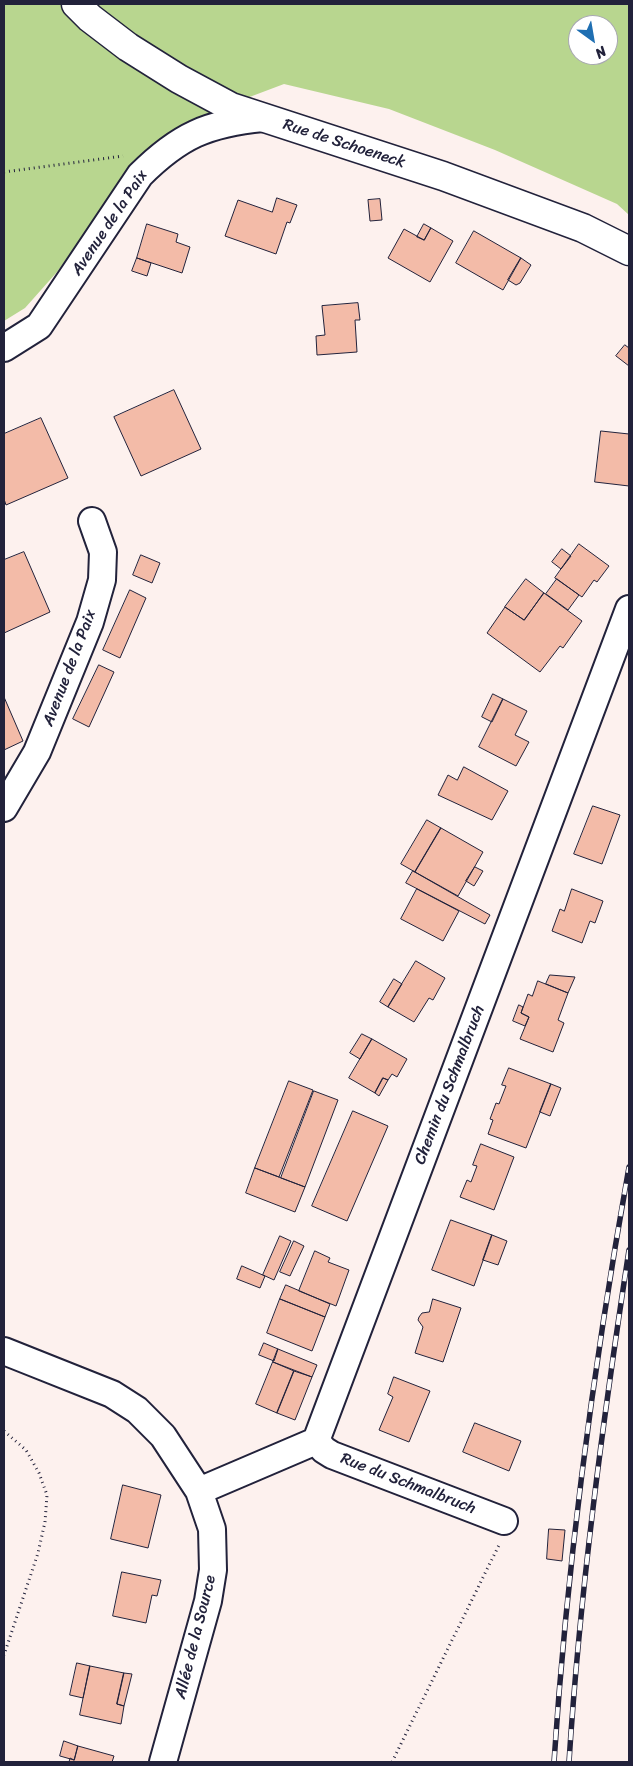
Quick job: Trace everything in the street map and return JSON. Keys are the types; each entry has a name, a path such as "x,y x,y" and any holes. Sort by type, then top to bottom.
{"main road":[{"name":"Rue de Schoeneck","path":"76,4 90,18 128,47 179,79 231,107 452,180 582,228 629,251"}],"street":[{"name":"Avenue de la Paix","path":"4,348 39,326 140,175 161,154 185,139 212,126 240,120 263,118"},
{"name":"Avenue de la Paix","path":"4,808 37,752 90,622 102,580 103,552 92,521"},
{"name":"Chemin du Schmalbruch","path":"316,1441 629,609"},
{"name":"Allée de la Source","path":"4,1351 112,1394 137,1410 164,1436 199,1491 212,1529 213,1570 208,1601 163,1762"},
{"path":"199,1491 316,1441"},
{"name":"Rue du Schmalbruch","path":"316,1441 324,1450 332,1455 504,1521"}],"path":[{"path":"4,172 126,156"},
{"path":"4,1431 26,1450 39,1473 47,1496 45,1522 38,1553 4,1654"},
{"path":"392,1762 501,1542 504,1521"}],"green space":[{"path":"4,4 629,4 629,215 617,204 495,150 389,109 284,84 231,104 133,167 57,272 25,308 4,321"}],"building":[{"path":"277,198 297,205 290,223 287,222 276,254 225,236 238,200 272,212"},
{"path":"380,199 382,220 370,221 368,200"},
{"path":"147,224 178,234 176,242 190,247 182,273 137,258"},
{"path":"424,224 431,228 424,240 417,237"},
{"path":"431,228 453,241 430,282 388,258 404,229 424,240"},
{"path":"474,231 521,258 503,290 456,263"},
{"path":"137,258 151,263 147,276 132,271"},
{"path":"521,258 531,265 520,283 516,285 508,280"},
{"path":"358,303 360,320 355,320 357,352 317,355 316,336 325,335 322,306"},
{"path":"625,345 629,348 629,366 616,356"},
{"path":"174,390 201,449 141,476 114,417"},
{"path":"41,418 68,478 6,505 4,499 4,434"},
{"path":"601,431 629,434 629,486 595,482"},
{"path":"579,544 609,566 597,582 594,580 582,597 555,578"},
{"path":"562,549 571,556 561,569 552,562"},
{"path":"24,552 50,612 4,633 4,560"},
{"path":"141,555 160,563 152,583 133,575"},
{"path":"526,579 544,593 524,620 505,607"},
{"path":"557,579 579,595 568,610 546,594"},
{"path":"130,590 146,598 120,658 103,650"},
{"path":"544,593 582,621 563,648 560,646 540,672 487,633 505,607 524,620"},
{"path":"99,665 114,672 89,727 73,719"},
{"path":"493,694 503,699 492,722 482,717"},
{"path":"4,697 23,741 4,750"},
{"path":"503,699 527,711 515,735 529,742 516,766 479,747"},
{"path":"464,767 508,791 492,820 438,795 448,775 457,780"},
{"path":"593,806 620,815 602,864 574,854"},
{"path":"427,820 441,828 415,872 401,864"},
{"path":"441,828 483,852 458,896 415,872"},
{"path":"475,867 483,871 474,886 466,881"},
{"path":"413,871 490,915 485,924 406,883"},
{"path":"417,889 459,911 443,941 401,919"},
{"path":"572,889 603,901 595,923 590,921 582,943 552,931 560,909 564,911"},
{"path":"416,961 445,978 433,1000 429,998 414,1022 388,1007"},
{"path":"550,975 575,977 568,993 546,984"},
{"path":"394,979 402,984 388,1007 380,1002"},
{"path":"538,981 568,993 558,1020 564,1023 553,1052 520,1039 529,1017 521,1013 528,994 532,996"},
{"path":"519,1005 523,1007 521,1013 529,1017 525,1026 513,1021"},
{"path":"362,1034 372,1039 360,1059 350,1053"},
{"path":"372,1039 407,1059 397,1077 392,1074 388,1080 383,1078 375,1093 349,1078"},
{"path":"509,1068 551,1084 526,1148 488,1134 493,1120 490,1119 496,1103 499,1104 506,1086 502,1085"},
{"path":"383,1078 388,1080 379,1096 375,1093"},
{"path":"289,1081 313,1090 279,1177 255,1168"},
{"path":"551,1084 561,1088 550,1116 540,1112"},
{"path":"314,1091 338,1100 305,1187 281,1178"},
{"path":"353,1111 388,1126 347,1221 312,1206"},
{"path":"481,1144 514,1157 494,1210 460,1197 467,1180 471,1182 477,1166 473,1165"},
{"path":"255,1168 305,1187 295,1212 246,1193"},
{"path":"451,1220 492,1235 474,1286 432,1270"},
{"path":"492,1235 507,1241 498,1265 483,1260"},
{"path":"280,1236 291,1241 274,1280 263,1275"},
{"path":"294,1241 304,1246 290,1276 280,1272"},
{"path":"315,1251 330,1258 328,1262 349,1270 336,1306 299,1291"},
{"path":"242,1266 265,1276 260,1288 237,1279"},
{"path":"286,1285 330,1304 325,1317 280,1299"},
{"path":"280,1299 325,1317 312,1351 267,1333"},
{"path":"433,1299 461,1308 443,1362 415,1353 423,1327 418,1320 419,1317 422,1313 429,1312"},
{"path":"264,1343 278,1349 274,1361 259,1355"},
{"path":"278,1349 317,1365 312,1377 273,1362"},
{"path":"273,1362 294,1371 277,1413 256,1404"},
{"path":"294,1371 312,1377 295,1420 277,1413"},
{"path":"394,1377 430,1391 409,1442 379,1430 393,1397 388,1394"},
{"path":"475,1423 521,1441 509,1471 463,1452"},
{"path":"123,1485 161,1495 148,1548 111,1539"},
{"path":"549,1529 565,1530 562,1561 547,1559"},
{"path":"122,1572 161,1580 157,1596 152,1595 146,1623 113,1616"},
{"path":"77,1663 90,1666 83,1698 70,1695"},
{"path":"90,1666 124,1673 117,1704 124,1706 121,1724 80,1715"},
{"path":"124,1673 132,1674 124,1706 117,1704"},
{"path":"64,1741 78,1746 74,1760 60,1756"},
{"path":"78,1746 114,1756 112,1762 69,1762 70,1758 74,1760"}],"railway":[{"path":"554,1762 566,1613 583,1463 604,1315 629,1167"},
{"path":"569,1762 579,1633 593,1505 629,1250"}]}
